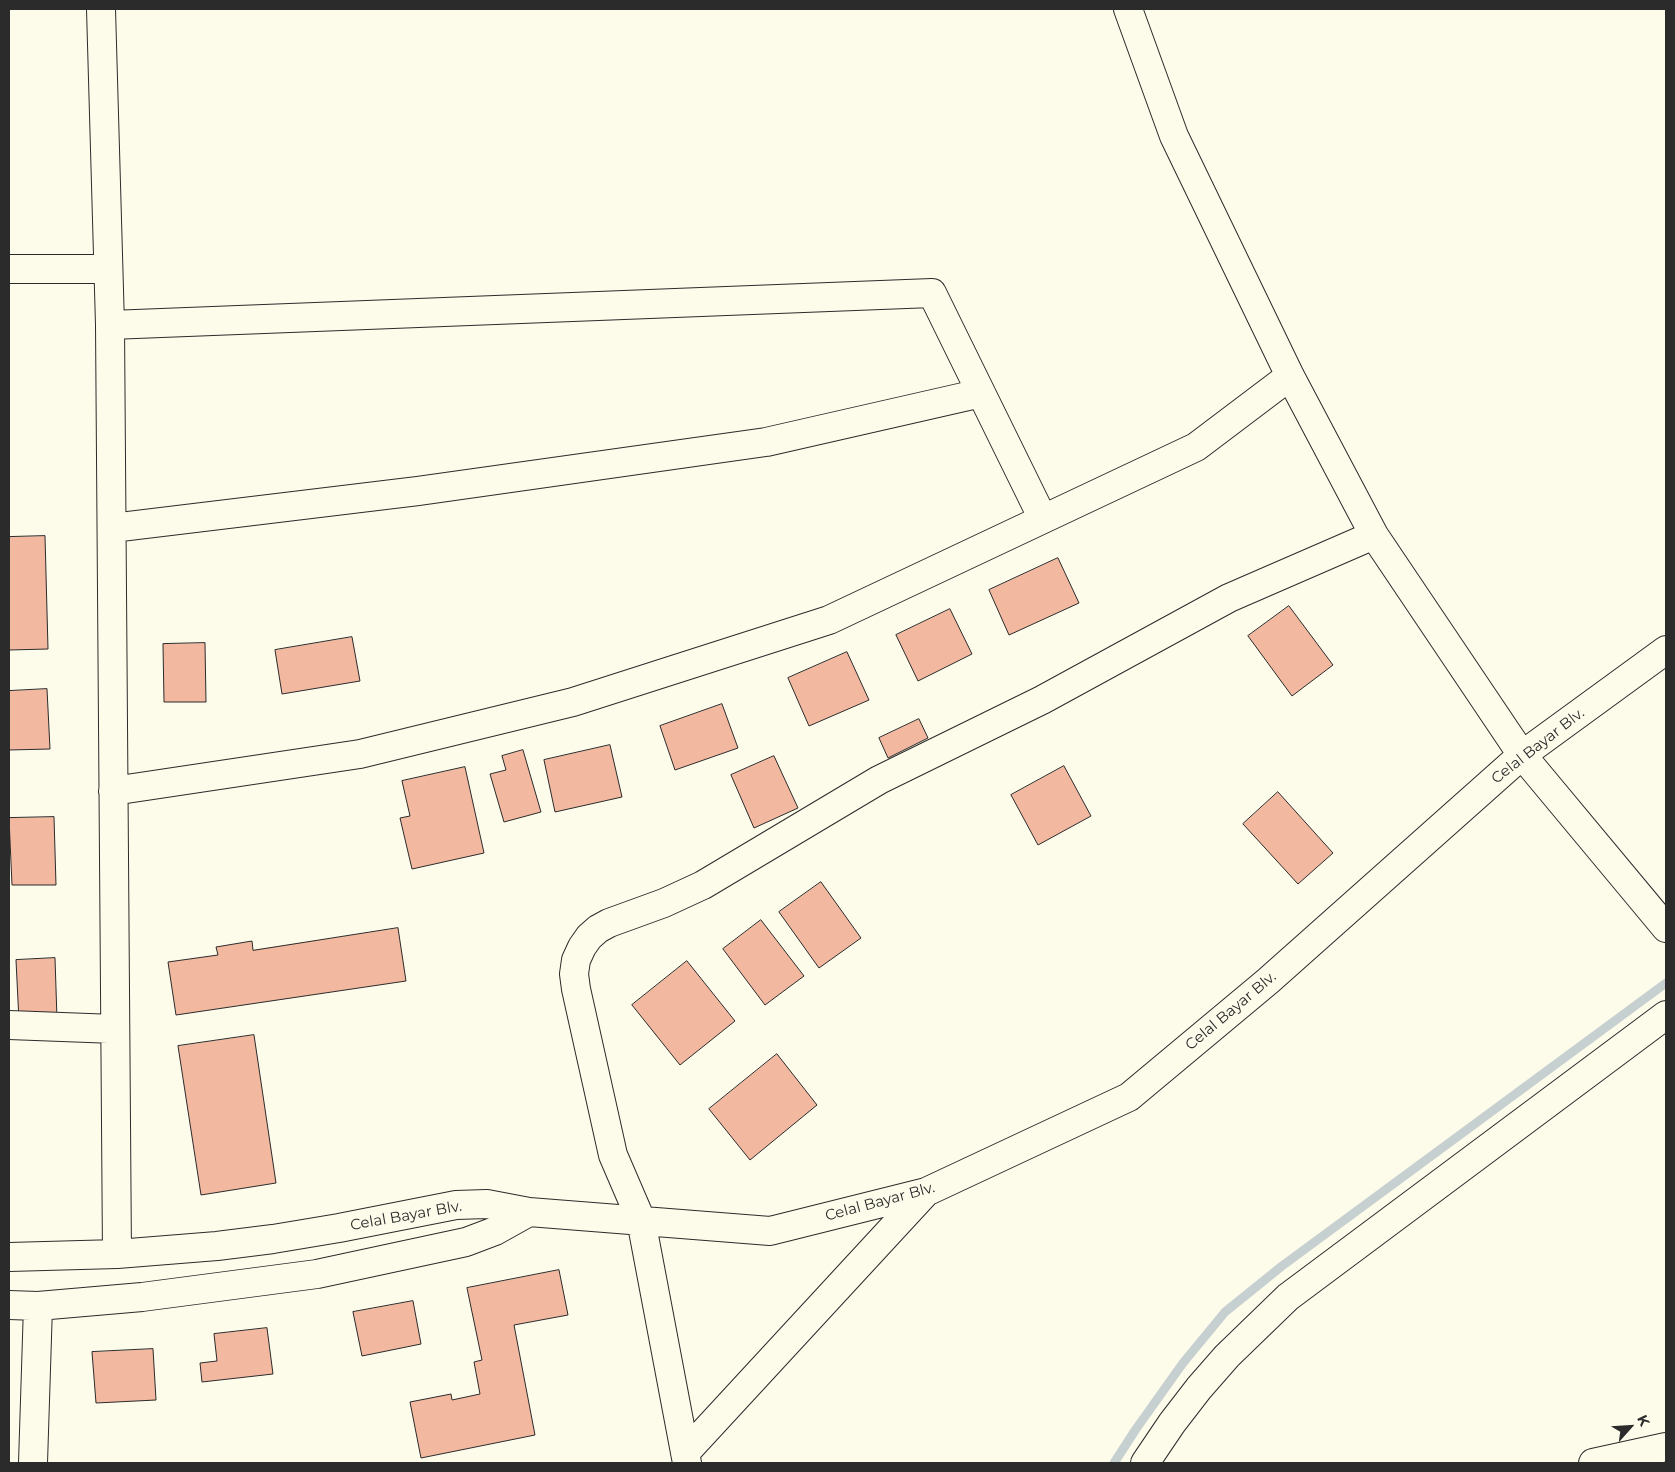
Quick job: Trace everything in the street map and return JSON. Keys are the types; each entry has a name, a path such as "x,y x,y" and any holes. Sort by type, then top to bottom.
{"street":[{"path":"101,9 110,325 117,1254"},
{"path":"1128,9 1174,136 1290,376 1374,535 1522,755 1666,928"},
{"path":"9,269 108,269"},
{"path":"110,325 932,293 1043,519"},
{"path":"113,791 360,754 573,702 829,620 1196,448 1290,376"},
{"path":"112,528 418,491 766,442 981,393"},
{"path":"686,1458 641,1220 613,1155 576,989 574,974 576,960 589,936 609,922 664,903 704,885 879,780 1042,700 1229,598 1374,535"},
{"name":"Celal Bayar Blv.","path":"9,1257 117,1254 217,1246 339,1228 456,1205 487,1204 529,1212 770,1231 926,1192 1129,1097 1268,981 1522,755 1666,650"},
{"path":"1145,1463 1172,1423 1204,1382 1244,1338 1288,1297 1666,1015"},
{"path":"9,1025 115,1029"},
{"path":"686,1458 926,1192"},
{"path":"9,1305 38,1306 142,1297 317,1274 466,1242 495,1231 529,1212"},
{"path":"33,1463 38,1306"},
{"path":"1593,1463 1666,1447"}],"building":[{"path":"45,536 48,649 9,650 9,537"},
{"path":"1058,558 1079,603 1009,635 989,590"},
{"path":"1289,606 1333,665 1292,696 1248,636"},
{"path":"950,609 972,654 918,681 896,635"},
{"path":"352,637 360,681 282,694 275,650"},
{"path":"205,643 206,702 164,702 163,644"},
{"path":"847,652 869,700 809,726 788,678"},
{"path":"47,689 50,749 9,750 9,691"},
{"path":"722,704 738,748 675,770 660,726"},
{"path":"919,719 928,738 888,758 879,738"},
{"path":"610,745 622,797 555,812 544,760"},
{"path":"523,750 541,812 504,822 490,774 506,770 502,756"},
{"path":"774,756 798,808 754,828 731,775"},
{"path":"1064,766 1091,816 1038,845 1011,795"},
{"path":"465,767 484,853 412,869 400,818 410,816 402,781"},
{"path":"1278,792 1333,853 1298,884 1243,824"},
{"path":"54,817 56,885 12,885 9,818"},
{"path":"821,882 861,938 819,968 779,912"},
{"path":"761,920 804,976 765,1005 723,949"},
{"path":"398,928 406,981 176,1015 168,962 218,955 216,947 252,941 253,950"},
{"path":"55,958 57,1019 19,1021 16,960"},
{"path":"687,961 735,1021 680,1065 632,1005"},
{"path":"254,1035 276,1183 201,1195 178,1046"},
{"path":"777,1054 817,1105 750,1160 709,1109"},
{"path":"559,1270 568,1315 514,1325 535,1435 421,1458 410,1402 451,1394 452,1400 480,1394 474,1362 482,1360 467,1288"},
{"path":"413,1301 421,1344 362,1356 353,1312"},
{"path":"267,1328 273,1374 202,1382 200,1363 217,1361 214,1334"},
{"path":"153,1349 156,1400 96,1403 92,1352"}],"waterway":[{"path":"1114,1463 1183,1363 1225,1312 1282,1266 1666,983"}]}
